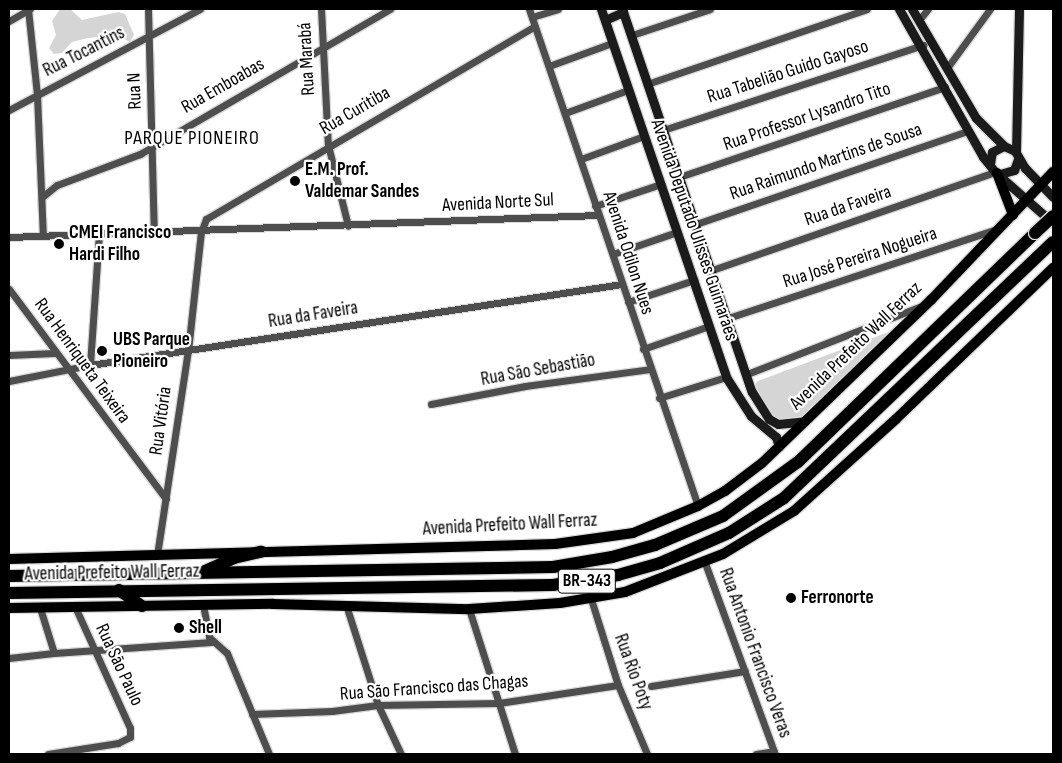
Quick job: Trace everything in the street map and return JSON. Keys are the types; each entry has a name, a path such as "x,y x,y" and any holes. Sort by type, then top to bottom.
{"highway":[{"name":"Avenida Prefeito Wall Ferraz","path":"9,576 553,567 612,557 698,528 750,499 798,462 1053,216"},
{"name":"Avenida Prefeito Wall Ferraz","path":"9,593 553,585 618,575 660,563 729,533 791,493 1050,245"},
{"path":"202,573 234,558 261,552"},
{"path":"119,590 142,606"}],"main road":[{"path":"996,171 1013,215"},
{"name":"Avenida Prefeito Wall Ferraz","path":"9,559 591,541 633,533 698,506 725,491 779,447 1002,228 1053,172"},
{"name":"Avenida Prefeito Wall Ferraz","path":"9,608 346,605 468,609 591,599 625,592 705,563 748,541 822,490 1053,268"}],"street":[{"path":"9,21 29,9 37,95 43,236"},
{"name":"Rua N","path":"148,9 154,233"},
{"name":"Rua Tocantins","path":"9,110 200,9"},
{"name":"Rua Marabá","path":"320,9 328,145 348,226"},
{"name":"Rua Emboabas","path":"42,197 56,185 118,164 390,9"},
{"name":"Avenida Odilon Nues","path":"529,9 581,159 659,398 698,506"},
{"path":"532,17 558,9"},
{"name":"Avenida Deputado Ulisses Guimarães","path":"601,9 726,377 751,416 776,437 779,447"},
{"path":"632,35 710,9"},
{"path":"647,84 868,9"},
{"path":"899,9 923,45 967,132 996,171 1028,198 1053,223"},
{"path":"912,9 976,118 1004,146 1017,156 1053,196"},
{"path":"919,20 928,9"},
{"path":"947,68 990,9"},
{"path":"996,171 1010,173 1017,156 1019,9"},
{"path":"605,20 623,10"},
{"name":"Avenida Deputado Ulisses Guimarães","path":"623,10 752,392 769,419 778,424 806,421"},
{"name":"Rua Curitiba","path":"201,232 209,216 535,26"},
{"path":"549,66 612,42"},
{"name":"Rua Tabelião Guido Gayoso","path":"663,130 923,45"},
{"name":"Rua Professor Lysandro Tito","path":"679,177 945,88"},
{"path":"565,113 628,90"},
{"name":"Rua Raimundo Martins de Sousa","path":"696,224 967,132"},
{"path":"581,159 644,136"},
{"path":"996,171 992,152 1004,146"},
{"name":"Rua da Faveira","path":"712,270 996,171"},
{"path":"595,206 661,184"},
{"name":"Avenida Norte Sul","path":"9,237 99,233 201,232 598,215"},
{"name":"Rua José Pereira Nogueira","path":"728,318 1002,228"},
{"name":"Rua Vitória","path":"157,555 188,350 201,232"},
{"path":"612,254 677,232"},
{"path":"90,366 99,233"},
{"path":"628,302 694,280"},
{"name":"Rua da Faveira","path":"9,381 188,350 622,284"},
{"name":"Rua Henriqueta Teixeira","path":"9,289 67,370 166,499"},
{"path":"747,374 926,304"},
{"path":"643,349 709,326"},
{"path":"9,355 55,353"},
{"name":"Rua São Sebastião","path":"431,404 525,386 650,370"},
{"path":"659,398 726,377"},
{"path":"736,395 752,392"},
{"name":"Rua Antonio Francisco Veras","path":"705,563 775,753"},
{"name":"Rua Rio Poty","path":"591,599 618,685 646,754"},
{"path":"203,605 212,642"},
{"path":"346,605 378,705 400,754"},
{"name":"Rua São Paulo","path":"48,754 118,743 130,737 130,728 92,649 75,607"},
{"path":"40,608 54,653"},
{"path":"468,609 514,754"},
{"path":"9,658 92,649 212,642 227,653 269,754"},
{"path":"651,686 745,671"},
{"name":"Rua São Francisco das Chagas","path":"252,714 332,711 378,705 499,703 618,685"},
{"path":"756,754 775,753"}],"shaded area":[{"path":"60,9 70,9 82,20 118,12 125,14 134,35 130,42 117,35 88,38 72,42 62,53 54,54 49,48 56,35 52,21"},
{"path":"891,331 801,417 785,421 775,420 753,387 758,381"}],"place":[{"name":"E.M. Prof. Valdemar Sandes","path":"295,181"},
{"name":"CMEI Francisco Hardi Filho","path":"59,244"},
{"name":"UBS Parque Pioneiro","path":"102,351"},
{"name":"Ferronorte","path":"791,598"},
{"name":"Shell","path":"179,628"}],"district":[{"name":"PARQUE PIONEIRO","path":"192,138"}]}
